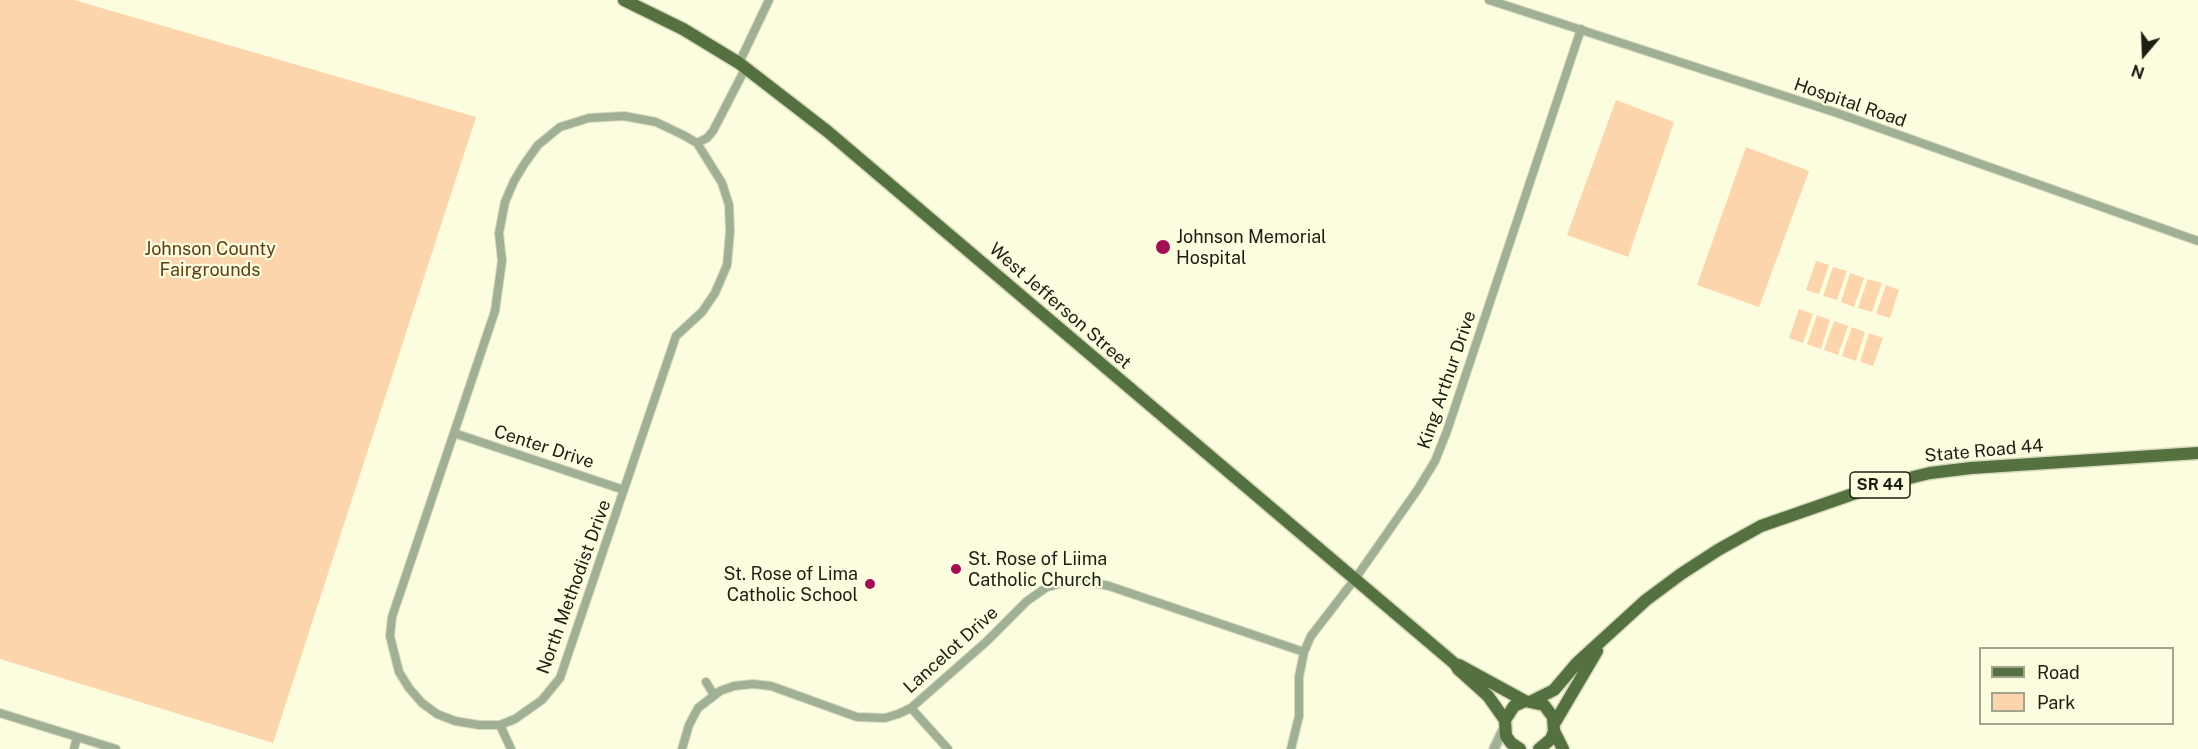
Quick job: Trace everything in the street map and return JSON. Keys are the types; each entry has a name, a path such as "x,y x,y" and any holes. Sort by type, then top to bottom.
{"main road":[{"name":"West Jefferson Street","path":"624,0 683,29 742,66 827,131 1455,664 1528,701 1544,705 1549,710 1554,728"},
{"name":"State Road 44","path":"1504,724 1514,706 1554,690 1577,663 1646,600 1718,550 1761,526 1876,486 1929,473 1971,468 2198,453"},
{"name":"State Road 44","path":"1539,749 1546,744 1604,640"},
{"name":"West Jefferson Street","path":"1455,664 1488,696 1504,724 1511,743 1520,749"},
{"path":"1554,728 1563,749"}],"street":[{"path":"697,143 713,131 769,0"},
{"name":"Hospital Road","path":"1489,0 1837,113 2198,241"},
{"name":"King Arthur Drive","path":"1292,749 1299,716 1299,678 1311,636 1355,579 1418,489 1447,431 1581,29"},
{"name":"North Methodist Drive","path":"624,116 656,122 697,143 722,183 729,205 730,232 727,265 715,293 702,312 676,336 560,678 542,700 529,711 500,725 479,725 455,721 437,714 422,703 399,672 390,636 392,617 495,311 502,261 499,233 505,202 514,181 538,146 560,127 589,118 624,116"},
{"name":"Center Drive","path":"454,434 624,490"},
{"name":"Lancelot Drive","path":"682,749 689,725 698,708 714,695 734,686 753,684 771,686 857,717 885,718 911,708 986,642 1027,601 1047,587 1067,582 1081,580 1095,582 1305,652"},
{"path":"706,682 714,695"},
{"path":"911,708 948,749"},
{"path":"0,713 116,749"},
{"path":"1494,749 1504,724"},
{"path":"500,725 511,749"},
{"path":"74,749 77,737"}],"green space":[{"name":"Johnson County Fairgrounds","path":"0,0 74,0 476,117 273,743 0,659"},
{"path":"1616,100 1674,122 1628,257 1567,235"},
{"path":"1746,147 1809,171 1759,307 1697,285"},
{"path":"1816,261 1829,265 1819,294 1806,290"},
{"path":"1833,267 1847,271 1837,300 1823,296"},
{"path":"1850,273 1864,278 1854,307 1841,302"},
{"path":"1868,279 1882,283 1872,312 1858,308"},
{"path":"1886,285 1899,290 1890,318 1876,314"},
{"path":"1799,309 1813,314 1803,343 1789,338"},
{"path":"1817,315 1830,320 1821,349 1807,344"},
{"path":"1834,321 1848,326 1838,355 1824,350"},
{"path":"1852,327 1865,332 1856,361 1842,356"},
{"path":"1869,333 1883,338 1873,366 1860,362"}],"place":[{"name":"Johnson Memorial Hospital","path":"1163,247"},
{"name":"St. Rose of Liima Catholic Church","path":"956,569"},
{"name":"St. Rose of Lima Catholic School","path":"870,584"}]}
